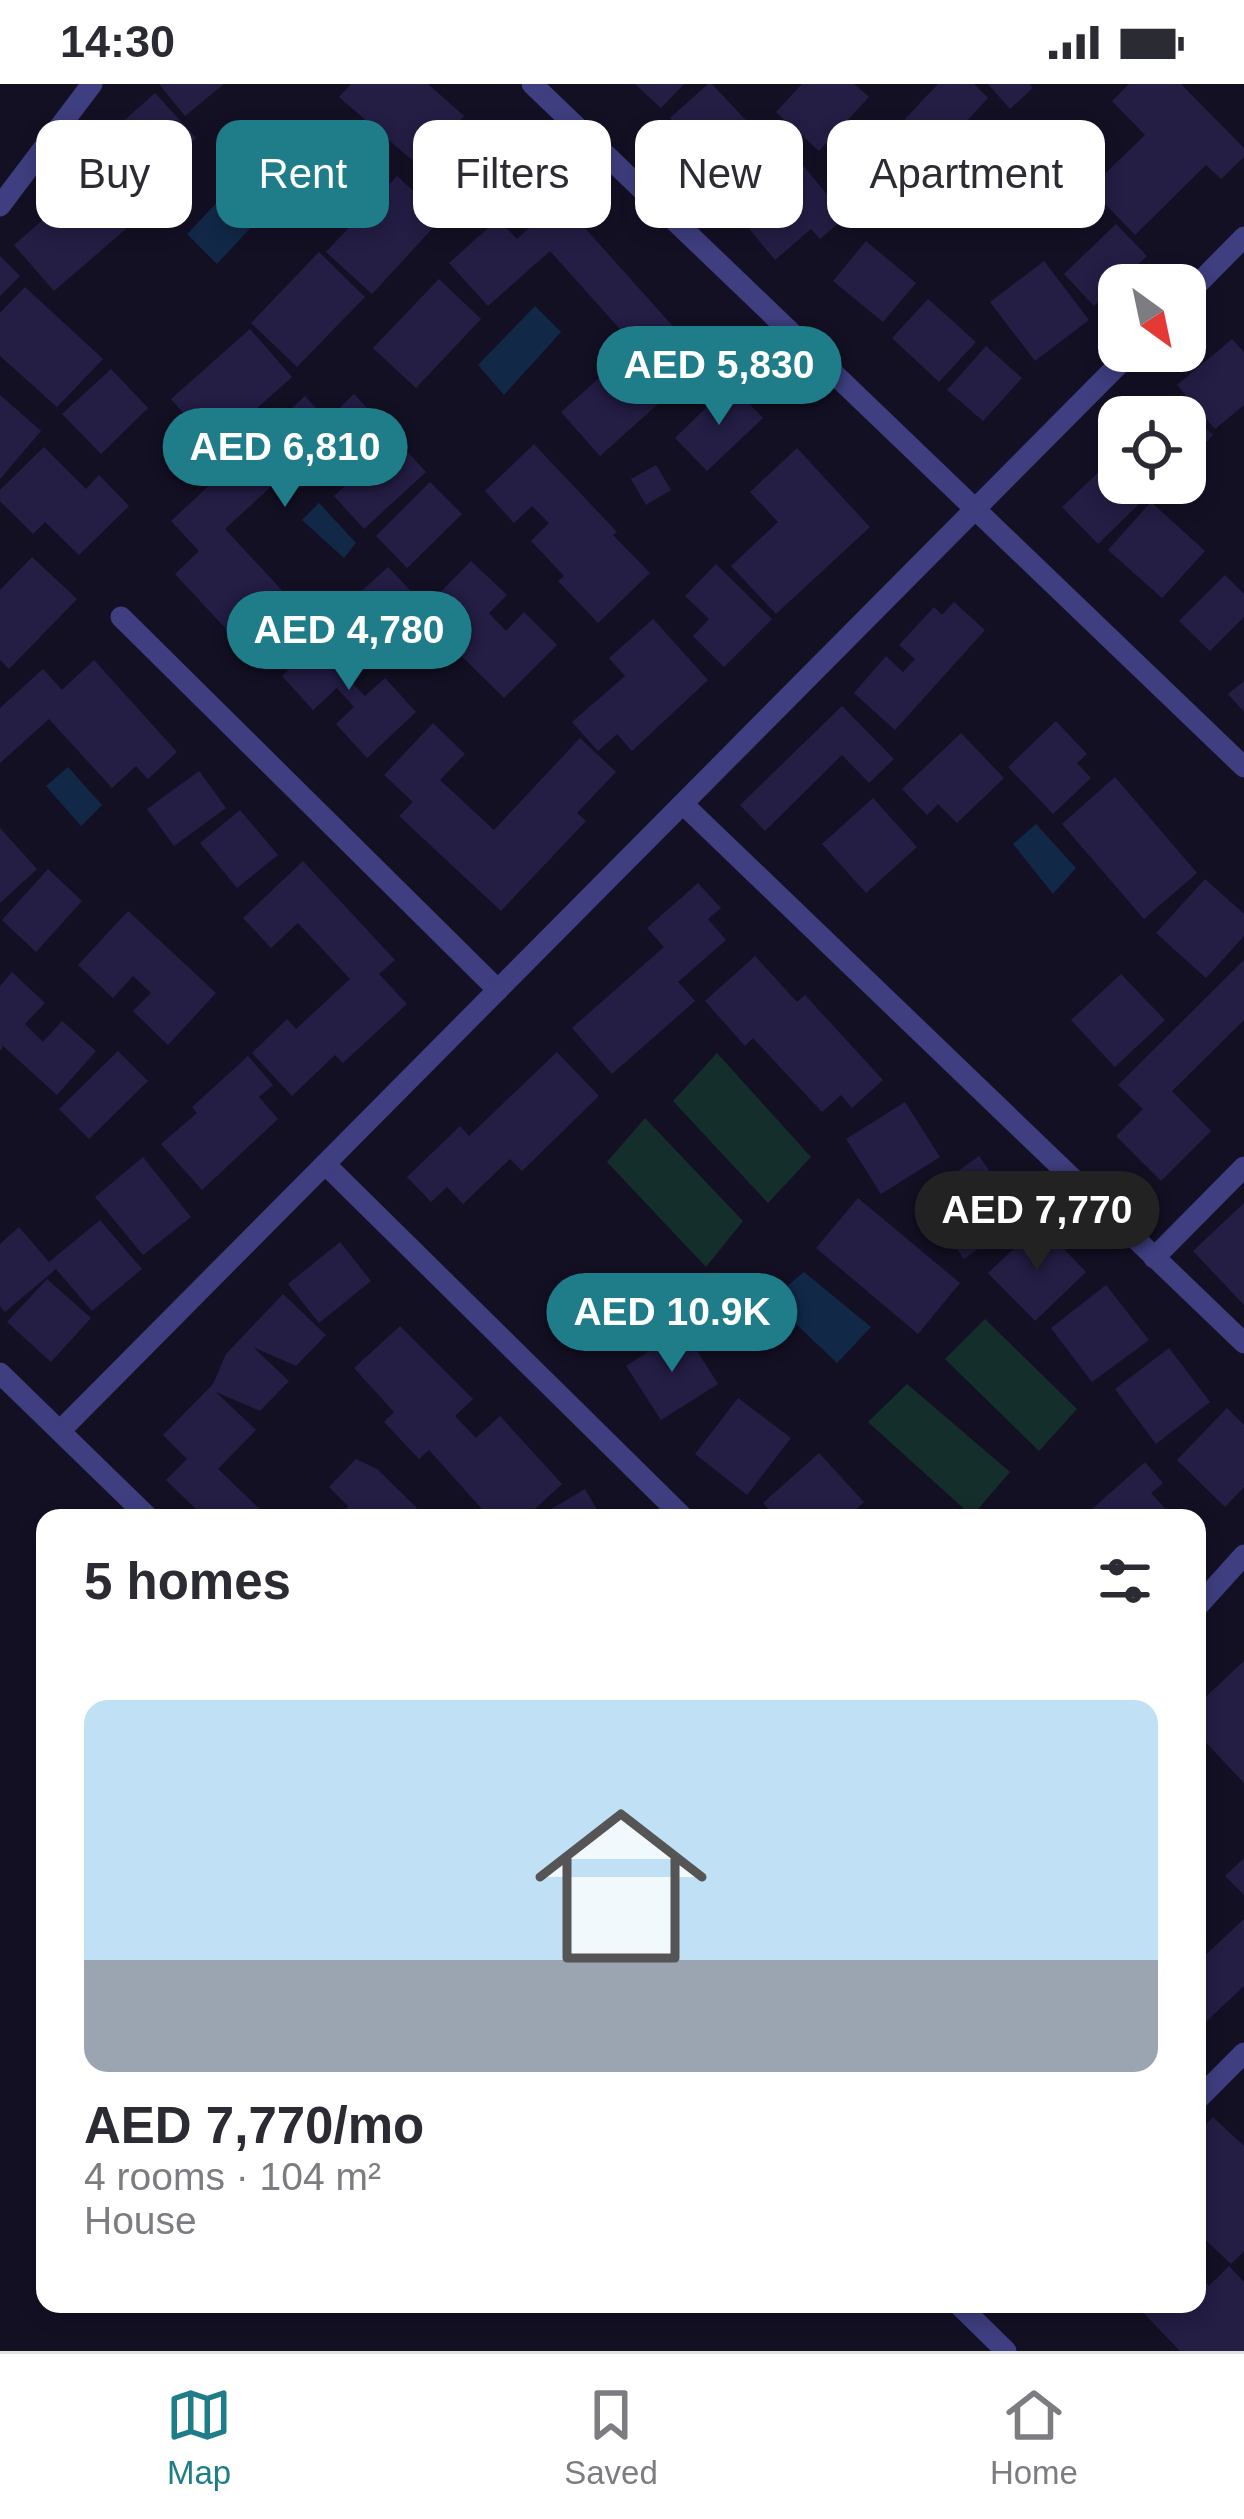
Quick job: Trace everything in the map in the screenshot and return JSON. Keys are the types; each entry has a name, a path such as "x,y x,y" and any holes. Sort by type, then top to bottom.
{"lane":[{"path":"0,206 92,84"},
{"path":"532,84 1244,766"},
{"path":"1206,276 1244,237"},
{"path":"59,1431 1111,372"},
{"path":"121,617 498,991"},
{"path":"683,804 1244,1343"},
{"path":"325,1164 675,1509"},
{"path":"1154,1258 1244,1167"},
{"path":"0,1373 140,1509"},
{"path":"1206,1598 1242,1563"},
{"path":"1206,2091 1244,2053"},
{"path":"967,2313 1006,2351"},
{"path":"975,2321 983,2313"}],"green space":[{"path":"717,1053 811,1157 768,1203 673,1101"},
{"path":"645,1118 743,1221 706,1267 607,1162"},
{"path":"985,1319 1077,1409 1039,1451 945,1359"},
{"path":"907,1384 1010,1472 978,1509 964,1509 868,1422"}],"water":[{"path":"216,203 216,228 251,228 217,264 187,234"},
{"path":"535,306 561,332 504,395 478,365"},
{"path":"319,503 356,543 344,558 302,520"},
{"path":"68,767 102,805 81,826 46,786"},
{"path":"1036,824 1076,868 1053,894 1013,844"},
{"path":"804,1272 871,1327 837,1363 771,1300"}],"building":[{"path":"159,84 224,84 185,116"},
{"path":"351,84 428,84 464,116 460,120 413,120 413,161 389,140 389,120 366,120 339,97"},
{"path":"635,84 684,84 661,108"},
{"path":"712,84 746,120 672,120"},
{"path":"802,84 854,84 869,97 848,120 827,120 827,142 819,151 803,136 803,120 785,120 776,112"},
{"path":"938,84 974,84 988,98 968,120 905,119"},
{"path":"988,84 1030,84 1033,88 1010,109"},
{"path":"1129,84 1181,84 1244,148 1244,157 1221,179 1206,165 1135,235 1105,204 1105,174 1145,135 1112,101"},
{"path":"155,93 180,120 125,120"},
{"path":"803,165 827,194 827,228 833,228 820,239 811,229 775,260 748,228 803,228"},
{"path":"397,176 413,191 413,228 433,228 372,294 326,252 348,228 389,228 389,185"},
{"path":"1116,224 1147,256 1139,264 1098,264 1098,302 1094,306 1064,274"},
{"path":"36,226 127,228 54,291 14,245"},
{"path":"488,228 507,228 517,239 529,228 585,228 678,332 659,349 686,379 600,456 561,412 635,346 550,251 488,306 449,263"},
{"path":"866,241 916,283 883,322 833,281"},
{"path":"319,252 365,297 297,367 251,323"},
{"path":"0,256 20,276 0,296"},
{"path":"1044,261 1089,320 1035,361 990,302"},
{"path":"439,279 481,319 416,388 373,348"},
{"path":"25,287 103,359 57,407 0,356 0,313"},
{"path":"928,299 976,342 939,382 892,338"},
{"path":"250,329 292,377 213,447 171,399"},
{"path":"695,333 731,366 711,386 675,353"},
{"path":"1232,339 1244,352 1244,405 1215,429 1206,419 1206,396 1186,396 1177,385 1193,372 1206,372 1206,361"},
{"path":"986,346 1022,378 983,421 947,390"},
{"path":"111,369 148,408 101,454 62,414"},
{"path":"730,384 763,418 707,471 675,438"},
{"path":"354,394 426,472 364,529 334,496 346,485 312,449 225,529 303,613 254,659 175,574 199,551 171,521 305,396 327,420"},
{"path":"0,395 41,431 0,479"},
{"path":"534,444 650,573 598,623 558,581 564,576 531,541 549,523 532,506 514,523 485,491"},
{"path":"44,447 86,489 99,475 129,506 79,555 45,522 33,534 0,501 0,490"},
{"path":"797,448 870,527 776,614 731,566 778,522 750,492"},
{"path":"656,465 671,490 646,505 631,479"},
{"path":"1098,473 1098,504 1139,504 1098,544 1062,507"},
{"path":"430,482 462,514 407,568 376,536"},
{"path":"1153,504 1205,551 1162,598 1108,550"},
{"path":"32,557 77,599 9,669 0,660 0,590"},
{"path":"471,561 507,595 489,613 506,631 524,612 557,645 504,698 419,614"},
{"path":"716,564 772,619 724,667 693,636 709,619 685,596"},
{"path":"388,567 423,604 377,647 341,610"},
{"path":"1225,575 1244,594 1244,617 1210,651 1179,621"},
{"path":"954,602 985,630 895,730 854,693 886,656 903,672 915,659 899,645 934,607 942,615"},
{"path":"653,619 708,680 632,751 617,734 598,751 572,722 625,676 609,658"},
{"path":"334,627 365,661 346,677 365,696 385,678 416,712 367,758 336,724 354,707 337,688 313,710 282,676"},
{"path":"94,660 177,752 148,779 136,766 112,788 49,719 0,763 0,708 43,669 62,690"},
{"path":"1244,681 1244,712 1228,694"},
{"path":"842,706 894,759 869,783 842,755 765,831 740,805"},
{"path":"1056,721 1087,754 1077,763 1091,778 1053,814 1008,767"},
{"path":"433,723 465,754 440,780 494,830 580,738 616,772 577,813 586,821 501,911 399,816 413,802 384,775"},
{"path":"961,733 1004,778 957,823 938,804 927,815 902,789"},
{"path":"199,771 226,808 174,846 147,809"},
{"path":"1115,777 1197,873 1144,919 1062,824"},
{"path":"873,798 917,847 866,893 822,844"},
{"path":"240,810 278,855 237,888 200,843"},
{"path":"0,828 37,869 0,903"},
{"path":"303,861 395,960 379,974 407,1004 343,1063 335,1055 292,1096 252,1053 287,1019 296,1029 350,979 298,923 271,948 243,918"},
{"path":"48,869 82,901 36,952 2,920"},
{"path":"1205,879 1244,914 1244,936 1206,978 1156,933"},
{"path":"698,883 721,908 708,919 726,940 678,982 695,1001 612,1074 572,1028 664,947 647,928"},
{"path":"128,911 216,993 168,1045 133,1011 151,993 133,976 113,998 78,965"},
{"path":"755,956 797,1002 805,995 883,1080 852,1108 841,1095 822,1112 753,1038 745,1046 705,1001"},
{"path":"1244,960 1244,1020 1172,1091 1211,1131 1161,1181 1116,1136 1143,1109 1118,1085"},
{"path":"12,972 45,1003 25,1024 43,1042 62,1021 96,1051 57,1095 3,1046 0,1051 0,986"},
{"path":"1121,974 1165,1020 1115,1067 1071,1020"},
{"path":"118,1051 148,1081 89,1139 59,1109"},
{"path":"557,1052 599,1096 522,1171 510,1159 463,1204 447,1187 431,1202 407,1177 460,1126 469,1136"},
{"path":"248,1056 273,1085 259,1097 278,1119 202,1190 161,1144 197,1113 192,1107"},
{"path":"905,1102 940,1157 881,1194 846,1139"},
{"path":"979,1156 1022,1217 964,1259 921,1198"},
{"path":"143,1157 191,1217 143,1255 95,1197"},
{"path":"858,1198 960,1283 918,1334 816,1248"},
{"path":"1244,1203 1244,1305 1193,1251"},
{"path":"100,1220 142,1269 92,1311 56,1269 5,1312 0,1306 0,1244 19,1227 49,1262"},
{"path":"1040,1224 1086,1272 1035,1321 988,1273"},
{"path":"340,1242 371,1281 319,1323 288,1284"},
{"path":"47,1279 91,1318 51,1362 7,1322"},
{"path":"1106,1285 1149,1340 1092,1382 1051,1328"},
{"path":"283,1294 326,1335 296,1366 253,1347 289,1381 260,1411 216,1392 256,1430 218,1469 260,1509 196,1509 166,1480 187,1459 163,1435 213,1384 226,1354"},
{"path":"400,1326 473,1399 455,1416 476,1438 500,1416 562,1484 535,1509 482,1509 429,1450 419,1459 384,1422 394,1412 354,1368"},
{"path":"683,1329 718,1384 661,1420 626,1366"},
{"path":"1169,1348 1210,1402 1156,1444 1115,1389"},
{"path":"738,1398 791,1438 747,1495 695,1454"},
{"path":"1227,1408 1244,1425 1244,1487 1225,1507 1177,1460"},
{"path":"819,1453 864,1502 857,1509 769,1509 763,1503"},
{"path":"356,1459 377,1469 417,1508 347,1509 329,1487"},
{"path":"1145,1462 1163,1483 1151,1493 1166,1509 1092,1509"},
{"path":"585,1489 597,1509 551,1509"},
{"path":"1244,1661 1244,1783 1206,1743 1206,1697"},
{"path":"1244,1858 1244,1895 1225,1876"},
{"path":"1244,1919 1244,1986 1206,2022 1206,1955"},
{"path":"1213,2117 1244,2146 1244,2251 1231,2264 1206,2240 1206,2124"},
{"path":"1229,2266 1244,2282 1244,2351 1180,2351 1144,2313 1206,2313 1206,2283 1209,2286"}]}
